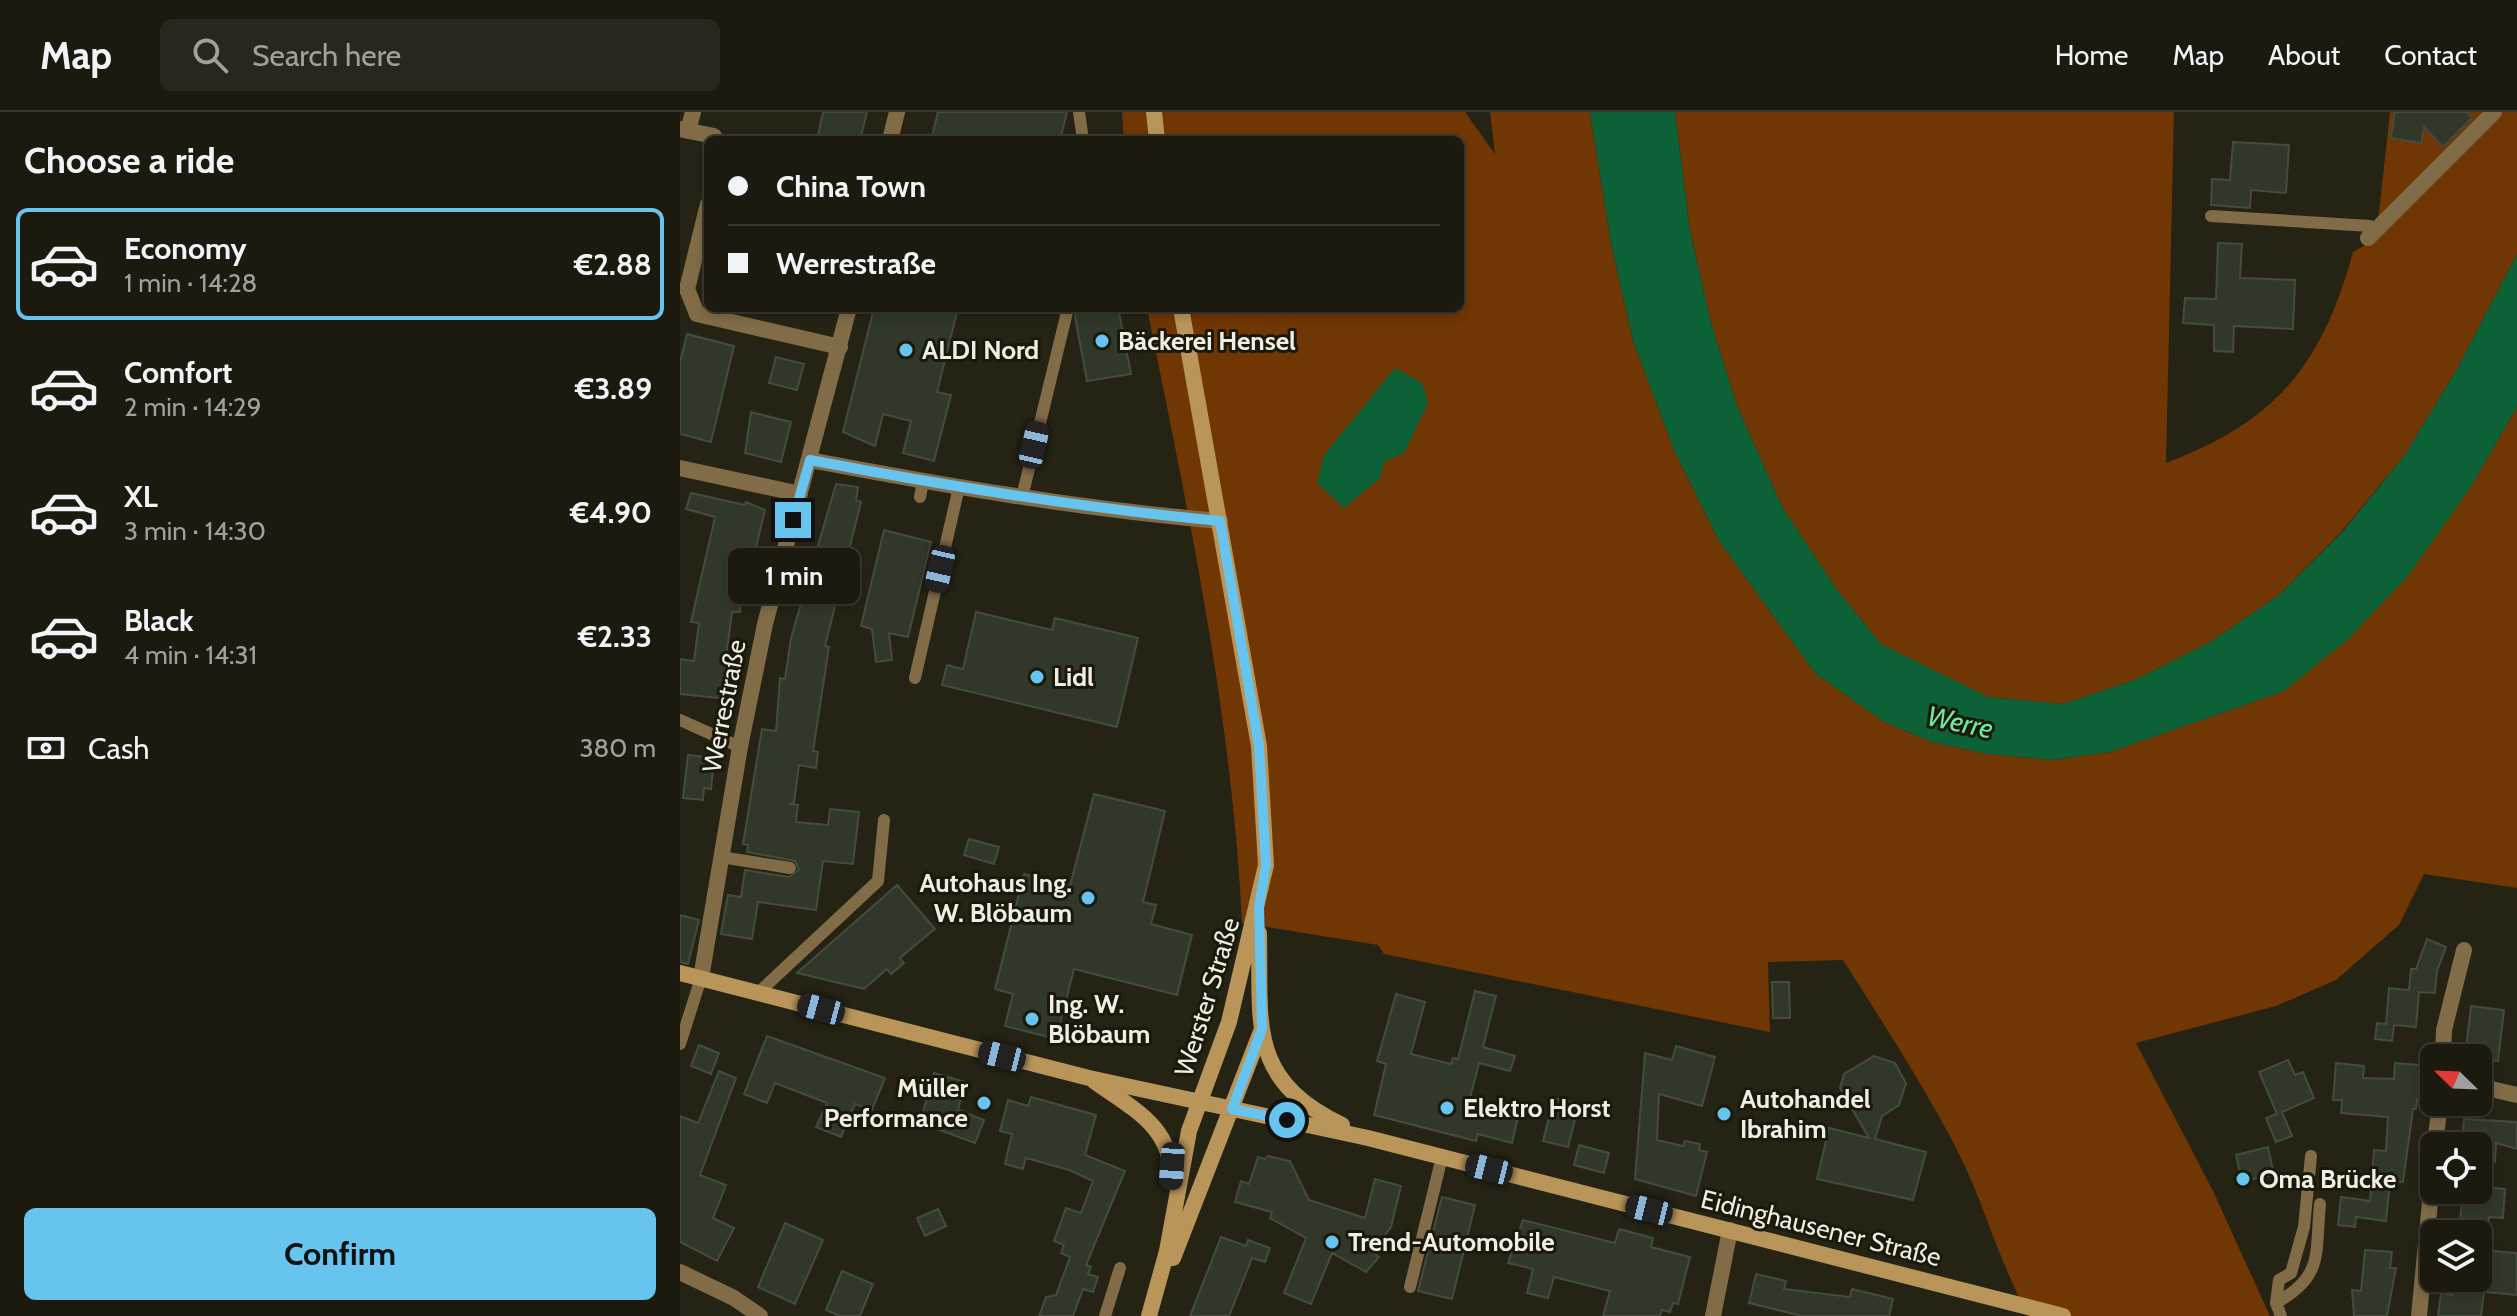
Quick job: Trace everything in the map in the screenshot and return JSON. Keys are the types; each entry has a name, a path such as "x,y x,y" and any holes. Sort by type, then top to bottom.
{"main road":[{"path":"1154,112 1157,136"},
{"name":"Werster Straße","path":"1150,1316 1167,1251 1189,1131 1229,1022 1259,906 1266,865 1259,746 1182,312"},
{"path":"1259,906 1262,1029 1274,1072 1287,1090 1314,1112 1368,1138"},
{"name":"Eidinghausener Straße","path":"680,973 1089,1078 1368,1138 1730,1230 2033,1312 2060,1315"},
{"name":"Werster Straße","path":"1150,1316 1262,1029"},
{"path":"1089,1078 1143,1115 1169,1147 1172,1166 1167,1251"}],"street":[{"path":"693,112 684,130 714,136"},
{"path":"891,136 897,112"},
{"path":"2368,238 2494,112"},
{"path":"704,220 687,289 697,314 840,347"},
{"name":"Werrestraße","path":"701,978 740,747 765,624 848,312"},
{"path":"810,460 922,489 959,487 1135,514 1220,521"},
{"path":"680,468 800,494"},
{"path":"2444,1044 2444,1030 2464,950"},
{"path":"2492,1089 2517,1095"},
{"path":"2419,1316 2430,1204"},
{"path":"1713,1316 1730,1230"},
{"path":"680,1272 734,1298 760,1316"}],"lane":[{"path":"1079,112 1082,136"},
{"path":"2211,216 2370,226 2368,238"},
{"path":"1022,497 1067,312"},
{"path":"915,678 959,487"},
{"path":"680,720 740,747"},
{"path":"759,992 878,881 884,820"},
{"path":"721,857 790,868"},
{"path":"680,1044 701,978"},
{"path":"2281,1316 2276,1303 2279,1280 2291,1273 2304,1227 2311,1156"},
{"path":"1410,1287 1442,1157"},
{"path":"2276,1303 2297,1291 2313,1274 2320,1204"},
{"path":"1105,1316 1120,1268"}],"shaded area":[{"path":"1122,112 1465,112 1495,154 1490,112 1590,112 1611,243 1633,341 1674,450 1719,541 1815,673 1884,722 1932,742 1988,754 2052,760 2110,752 2284,691 2470,488 2517,407 2517,888 2424,874 2399,925 2336,980 2276,1006 2136,1043 2213,1191 2270,1316 2029,1316 1946,1129 1843,960 1768,962 1770,1032 1384,954 1378,945 1242,923 1237,845 1218,691 1192,537 1148,312 1464,312 1464,136 1124,136"},
{"path":"1675,112 2174,112 2166,463 2205,447 2266,408 2290,384 2309,357 2341,292 2353,252 2376,239 2390,112 2517,112 2517,254 2457,369 2404,456 2342,531 2279,595 2212,641 2137,679 2063,704 1988,697 1881,644 1837,590 1782,507 1737,406 1711,323 1690,231"}],"water":[{"name":"Werre","path":"1590,112 1675,112 1690,231 1711,323 1737,406 1782,507 1837,590 1881,644 1988,697 2063,704 2137,679 2212,641 2279,595 2343,531 2404,456 2457,369 2517,254 2517,407 2470,488 2408,576 2347,640 2284,691 2110,752 2052,760 1988,754 1932,742 1884,722 1815,673 1719,541 1674,450 1633,341 1611,243"},
{"path":"1395,368 1422,383 1428,403 1404,453 1384,462 1380,478 1344,508 1317,483 1324,455"}],"building":[{"path":"823,112 867,112 861,136 818,136"},
{"path":"938,112 1067,112 1061,136 932,136"},
{"path":"2395,112 2467,112 2472,118 2443,147 2424,127 2421,143 2391,138"},
{"path":"2233,142 2289,145 2286,193 2251,190 2250,208 2211,205 2212,179 2230,180"},
{"path":"2218,243 2242,244 2240,278 2295,280 2293,329 2234,326 2233,352 2214,351 2214,325 2183,323 2185,298 2216,299"},
{"name":"ALDI Nord","path":"873,312 957,312 937,392 951,395 934,461 903,453 911,421 883,414 875,446 843,432"},
{"name":"Bäckerei Hensel","path":"1076,312 1119,312 1131,374 1087,381"},
{"path":"687,334 734,346 711,442 680,434 680,362"},
{"path":"776,357 804,364 797,390 769,383"},
{"path":"751,412 791,422 781,462 745,453"},
{"path":"836,484 858,487 856,500 861,502 825,646 829,647 813,751 818,752 816,768 799,765 794,803 789,804 798,805 796,822 828,825 830,809 859,812 853,864 823,861 816,910 758,902 752,939 721,934 728,895 741,897 745,870 789,877 799,870 795,861 747,852 748,845 743,844 762,729 776,731 780,678 785,679 791,638"},
{"path":"691,493 745,505 746,502 765,510 744,597 741,596 740,612 732,612 725,664 731,664 728,699 680,694 680,659 694,661 699,623 691,622 715,517 686,509"},
{"path":"884,530 931,542 908,637 889,633 892,660 876,662 872,629 861,626"},
{"name":"Lidl","path":"976,612 1052,630 1055,618 1138,638 1117,727 942,685 947,665 963,669"},
{"path":"688,755 714,758 711,789 704,788 703,800 683,798"},
{"name":"Autohaus Ing. W. Blöbaum","path":"1094,794 1165,811 1143,902 1156,905 1151,924 1192,935 1177,995 1074,969 1056,1039 1005,1026 1013,994 995,989 1024,874 1070,886"},
{"path":"969,839 999,847 994,864 964,855"},
{"path":"897,885 935,929 900,958 904,963 891,974 887,969 864,989 797,973"},
{"path":"680,915 699,920 688,964 680,962"},
{"path":"2427,939 2446,947 2437,971 2435,993 2419,992 2416,1027 2394,1025 2392,1041 2375,1039 2377,1023 2386,1024 2389,988 2409,990 2411,969 2416,969"},
{"path":"1772,982 1789,982 1790,1018 1773,1018"},
{"path":"1475,991 1496,996 1483,1047 1515,1056 1510,1071 1479,1063 1469,1102 1519,1113 1512,1143 1478,1134 1476,1141 1374,1115 1386,1064 1377,1061 1396,994 1425,1002 1411,1054 1451,1064 1453,1058 1458,1059"},
{"path":"2471,1006 2504,1010 2498,1061 2492,1060 2492,1044 2467,1044"},
{"path":"767,1036 885,1078 872,1110 855,1104 841,1137 816,1127 827,1103 775,1083 767,1103 744,1094"},
{"path":"699,1045 719,1053 711,1074 691,1066"},
{"path":"1676,1046 1715,1057 1702,1106 1659,1094 1657,1140 1683,1146 1685,1141 1700,1144 1699,1150 1707,1152 1696,1196 1635,1179 1645,1053 1672,1060"},
{"path":"1874,1056 1895,1063 1906,1083 1899,1105 1882,1116 1875,1139 1926,1152 1913,1200 1817,1179 1829,1128 1869,1138 1840,1088 1844,1074"},
{"path":"2288,1060 2295,1075 2303,1072 2314,1098 2282,1112 2292,1136 2276,1142 2266,1118 2277,1114 2259,1072"},
{"path":"2336,1063 2364,1066 2363,1078 2394,1079 2395,1063 2420,1065 2420,1100 2417,1099 2416,1109 2413,1109 2403,1182 2390,1181 2386,1221 2356,1217 2355,1227 2338,1225 2341,1197 2370,1201 2374,1150 2386,1151 2388,1117 2341,1113 2342,1100 2333,1100"},
{"path":"719,1071 736,1078 700,1175 726,1185 713,1218 734,1228 717,1261 680,1242 680,1116 698,1123"},
{"path":"934,1073 965,1082 958,1110 984,1120 975,1143 920,1123"},
{"path":"1031,1097 1096,1115 1085,1155 1125,1171 1086,1265 1091,1267 1088,1274 1098,1277 1093,1292 1083,1289 1073,1316 1039,1316 1046,1297 1056,1295 1070,1257 1061,1253 1064,1245 1054,1241 1066,1208 1081,1213 1093,1181 1069,1170 1026,1158 1023,1169 1005,1164 1012,1134 1000,1131 1008,1100 1028,1106"},
{"path":"1554,1098 1579,1104 1568,1147 1543,1141"},
{"path":"2464,1119 2517,1122 2517,1149 2496,1143 2495,1162 2492,1162 2492,1132 2463,1132"},
{"path":"1579,1145 1609,1153 1604,1173 1574,1165"},
{"path":"2268,1147 2274,1175 2242,1181 2236,1155"},
{"path":"1268,1156 1290,1161 1309,1200 1365,1218 1375,1179 1401,1186 1391,1227 1372,1252 1379,1257 1366,1272 1332,1253 1311,1304 1284,1293 1306,1238 1270,1218 1272,1212 1235,1202 1241,1181 1249,1184 1258,1157 1265,1159"},
{"path":"2492,1188 2505,1189 2503,1218 2460,1220 2461,1204 2492,1204"},
{"path":"1442,1197 1475,1205 1452,1299 1418,1291"},
{"path":"938,1209 946,1226 925,1236 917,1218"},
{"path":"1523,1220 1615,1243 1619,1229 1653,1238 1651,1247 1690,1257 1678,1304 1673,1303 1670,1312 1662,1310 1660,1316 1603,1316 1610,1291 1554,1277 1548,1298 1527,1293 1533,1269 1508,1263"},
{"path":"785,1223 823,1240 795,1304 758,1287"},
{"path":"1221,1237 1246,1246 1248,1240 1270,1248 1265,1262 1252,1258 1229,1316 1190,1316"},
{"path":"2365,1250 2392,1252 2390,1268 2396,1268 2387,1316 2354,1316 2352,1290 2361,1291"},
{"path":"2492,1251 2517,1253 2517,1295 2484,1292 2492,1292"},
{"path":"842,1271 873,1284 860,1316 840,1316 826,1310"},
{"path":"1756,1274 1786,1281 1784,1289 1850,1297 1852,1289 1893,1299 1889,1316 1802,1316 1749,1303"},
{"path":"2453,1292 2484,1292 2481,1316 2438,1316 2441,1293 2453,1295"}],"place":[{"name":"Bäckerei Hensel","path":"1102,341"},
{"name":"ALDI Nord","path":"906,350"},
{"name":"Lidl","path":"1037,677"},
{"name":"Autohaus Ing. W. Blöbaum","path":"1088,898"},
{"name":"Ing. W. Blöbaum","path":"1032,1019"},
{"name":"Müller Performance","path":"984,1103"},
{"name":"Elektro Horst","path":"1447,1108"},
{"name":"Autohandel Ibrahim","path":"1724,1114"},
{"name":"Oma Brücke","path":"2243,1179"},
{"name":"Trend-Automobile","path":"1332,1242"}],"route":[{"path":"793,520 810,460 923,482 1135,514 1220,521 1259,746 1266,865 1259,906 1262,1029 1232,1109 1287,1120"}]}
